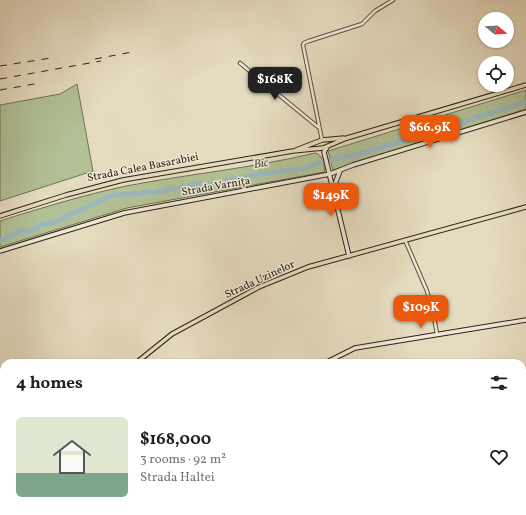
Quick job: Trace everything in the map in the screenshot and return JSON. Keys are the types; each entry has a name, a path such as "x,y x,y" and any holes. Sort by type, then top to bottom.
{"main road":[{"name":"Strada Calea Basarabiei","path":"0,216 66,195 123,180 293,151 327,147 347,138 526,85"},
{"name":"Strada Calea Basarabiei","path":"293,151 322,140 347,138"},
{"path":"320,148 322,140 327,143 327,147"},
{"name":"Strada Uzinelor","path":"141,359 172,334 259,288 308,267 526,207"}],"street":[{"path":"322,140 318,127 303,48 304,43 362,24 375,11 393,0"},
{"path":"240,62 318,127"},
{"name":"Strada Varnița","path":"0,251 124,213 321,177 329,173 526,112"},
{"path":"327,147 325,153 331,184 349,256"},
{"path":"320,148 325,153"},
{"path":"333,190 341,170"},
{"path":"321,177 327,178 331,184"},
{"path":"405,240 427,291 437,334"},
{"path":"333,359 355,348 526,320"}],"green space":[{"path":"77,84 93,171 0,201 0,105 60,94"},
{"path":"526,90 526,109 333,170 328,151"},
{"path":"315,153 322,158 325,172 127,208 0,247 0,221 94,193 126,186 268,163"}],"waterway":[{"name":"Bîc","path":"0,240 20,231 34,230 41,225 56,222 114,195 156,192 200,184 218,183 254,175 306,168 321,162 363,153 526,102"}],"railway":[{"path":"95,59 132,52"},
{"path":"0,66 51,58"},
{"path":"0,79 101,61"},
{"path":"0,90 40,83"}]}
